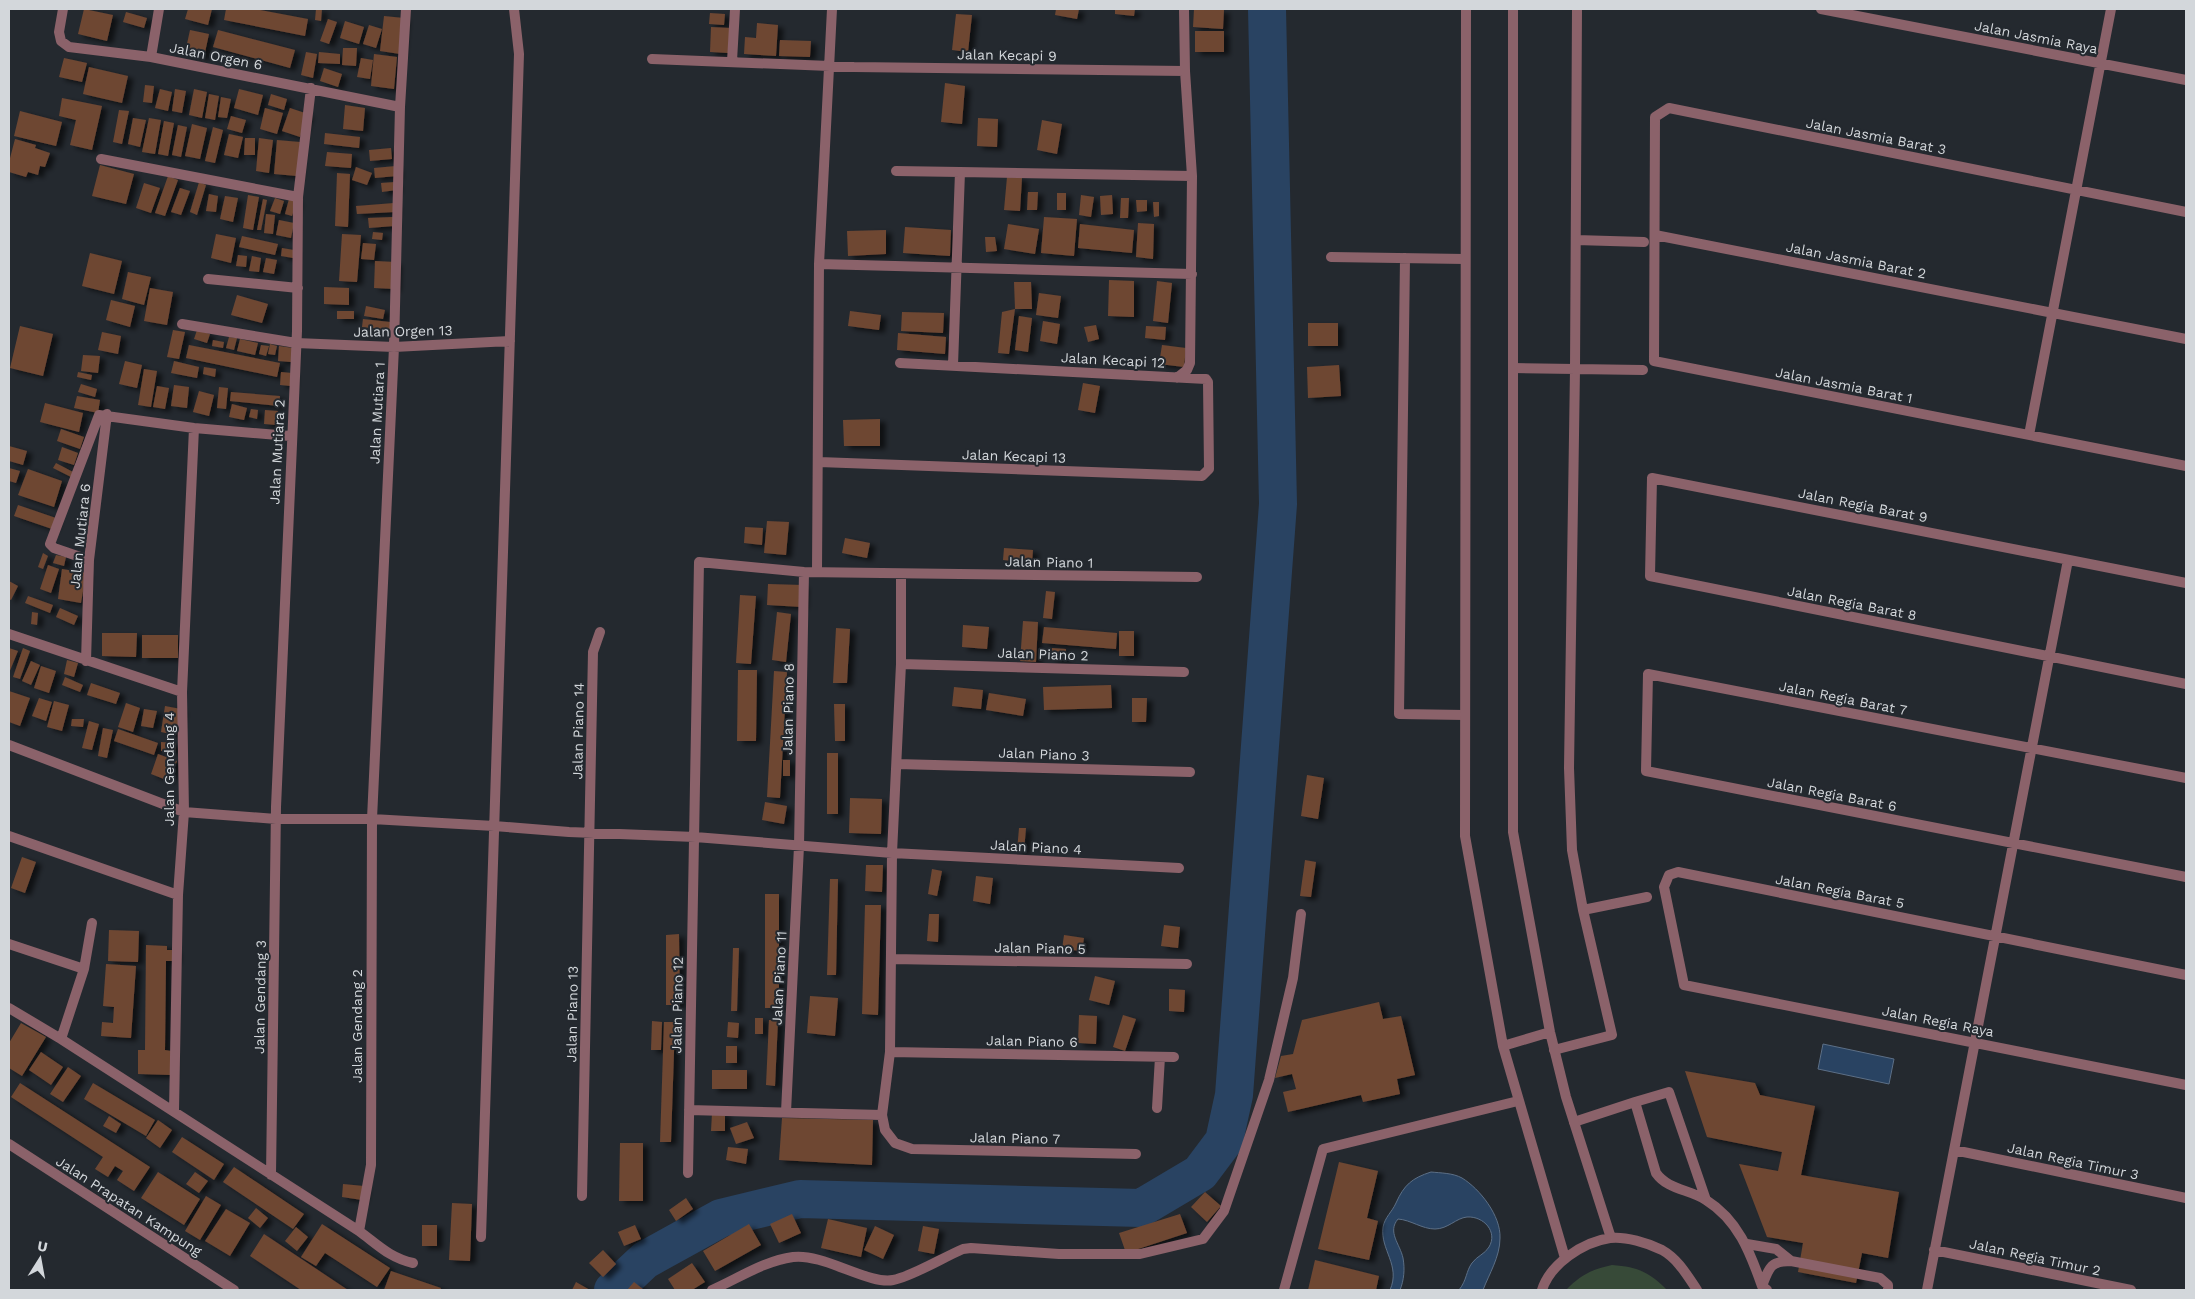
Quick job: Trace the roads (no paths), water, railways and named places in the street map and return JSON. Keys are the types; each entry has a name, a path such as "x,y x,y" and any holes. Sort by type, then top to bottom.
{"street":[{"name":"Jalan Orgen 6","path":"63,9 59,32 63,45 151,57 400,107"},
{"path":"151,57 159,9"},
{"name":"Jalan Mutiara 1","path":"372,819 394,347 400,107 406,9"},
{"path":"481,1236 519,54 514,9"},
{"path":"732,61 735,9"},
{"path":"817,571 819,264 832,9"},
{"name":"Jalan Kecapi 12","path":"900,363 1177,378 1183,375 1190,363 1192,274 1192,176 1185,70 1184,9"},
{"path":"1466,9 1465,836 1503,1046 1565,1258"},
{"path":"1513,9 1513,832 1554,1050 1574,1122 1611,1238"},
{"path":"1554,1050 1612,1035 1583,910 1572,850 1569,768 1575,369 1577,9"},
{"name":"Jalan Jasmia Raya","path":"1821,9 2186,80"},
{"path":"2030,435 2111,9"},
{"name":"Jalan Kecapi 9","path":"652,59 828,66 1185,70"},
{"name":"Jalan Mutiara 2","path":"276,819 290,436 298,288 298,196 312,88"},
{"name":"Jalan Jasmia Barat 3","path":"1654,235 1655,117 1670,108 2186,212"},
{"path":"101,159 298,196"},
{"path":"896,171 1192,176"},
{"path":"953,365 960,172"},
{"name":"Jalan Jasmia Barat 2","path":"1654,235 2186,339"},
{"name":"Jalan Jasmia Barat 1","path":"1654,235 1654,361 2186,466"},
{"path":"1576,240 1644,242"},
{"path":"1331,257 1465,259"},
{"path":"1405,258 1399,714 1465,715"},
{"path":"819,264 1192,274"},
{"path":"208,279 298,288"},
{"name":"Jalan Orgen 13","path":"182,324 296,343 394,347 510,340"},
{"path":"1513,368 1643,370"},
{"name":"Jalan Kecapi 13","path":"819,462 1202,476 1207,472 1208,382 1202,378 1177,378"},
{"path":"89,560 54,548 50,544 97,416 107,414 194,428 290,436"},
{"name":"Jalan Mutiara 6","path":"86,661 89,560 107,414"},
{"name":"Jalan Gendang 4","path":"174,1111 178,894 184,812 182,692 194,428"},
{"name":"Jalan Regia Barat 9","path":"1650,576 1652,478 2186,583"},
{"path":"1927,1290 2068,560"},
{"name":"Jalan Piano 12","path":"688,1173 695,838 698,562 804,572"},
{"name":"Jalan Piano 1","path":"804,572 902,575 1196,577"},
{"name":"Jalan Piano 8","path":"799,846 804,572"},
{"path":"689,1110 882,1115 890,1052 892,854 901,664 902,575"},
{"name":"Jalan Regia Barat 8","path":"1650,576 2186,684"},
{"name":"Jalan Piano 14","path":"590,832 593,652 600,632"},
{"path":"9,634 182,692"},
{"name":"Jalan Piano 2","path":"901,664 1184,672"},
{"name":"Jalan Regia Barat 7","path":"1646,771 1648,674 2186,778"},
{"name":"Jalan Piano 4","path":"9,745 184,812 276,819 372,819 695,838 892,854 1179,868"},
{"name":"Jalan Piano 3","path":"897,764 1190,772"},
{"name":"Jalan Regia Barat 6","path":"1646,771 2186,877"},
{"name":"Jalan Gendang 3","path":"271,1175 276,819"},
{"name":"Jalan Gendang 2","path":"359,1231 371,1165 372,819"},
{"name":"Jalan Piano 13","path":"582,1196 590,832"},
{"path":"9,836 178,894"},
{"name":"Jalan Piano 11","path":"786,1112 799,846"},
{"name":"Jalan Regia Barat 5","path":"1684,985 1664,886 1668,875 1678,872 2186,975"},
{"path":"1583,910 1647,896"},
{"path":"712,1290 762,1266 794,1257 830,1264 878,1279 894,1280 963,1249 1059,1254 1140,1254 1202,1239 1224,1211 1269,1080 1293,978 1300,914"},
{"path":"61,1039 84,969 92,923"},
{"path":"9,944 84,969"},
{"name":"Jalan Piano 5","path":"892,959 1187,964"},
{"name":"Jalan Regia Raya","path":"1684,985 2186,1085"},
{"path":"9,1008 174,1111 359,1231 398,1260 413,1264"},
{"path":"1503,1046 1550,1032"},
{"name":"Jalan Piano 6","path":"890,1052 1174,1057"},
{"path":"1157,1108 1160,1057"},
{"path":"1574,1122 1669,1092 1706,1200"},
{"path":"1284,1290 1323,1149 1518,1101"},
{"path":"1635,1102 1656,1173 1662,1182 1706,1200 1732,1222 1747,1244 1765,1288"},
{"name":"Jalan Piano 7","path":"882,1115 885,1130 895,1142 912,1149 1136,1154"},
{"name":"Jalan Prapatan Kampung","path":"9,1144 234,1290"},
{"name":"Jalan Regia Timur 3","path":"1954,1150 2186,1198"},
{"path":"1542,1290 1544,1284 1565,1258 1586,1246 1611,1238 1637,1241 1662,1250 1683,1268 1697,1290"},
{"path":"1747,1244 1776,1249 1790,1260"},
{"name":"Jalan Regia Timur 2","path":"1934,1250 2131,1290"},
{"path":"1765,1288 1769,1268 1778,1261 1790,1260 1880,1278 1888,1285 1888,1290"}],"water":[{"path":"1823,1044 1894,1059 1889,1084 1818,1069"},
{"path":"1431,1172 1455,1175 1469,1183 1488,1204 1497,1221 1500,1245 1483,1290 1459,1290 1472,1263 1489,1247 1492,1236 1484,1222 1473,1217 1467,1217 1440,1229 1426,1228 1398,1219 1395,1224 1394,1233 1403,1258 1404,1274 1400,1290 1390,1290 1393,1273 1384,1243 1384,1223 1402,1191 1409,1183"}],"waterway":[{"path":"613,1290 645,1260 721,1218 800,1199 1141,1208 1200,1173 1224,1141 1234,1095 1278,504 1267,9"}]}
